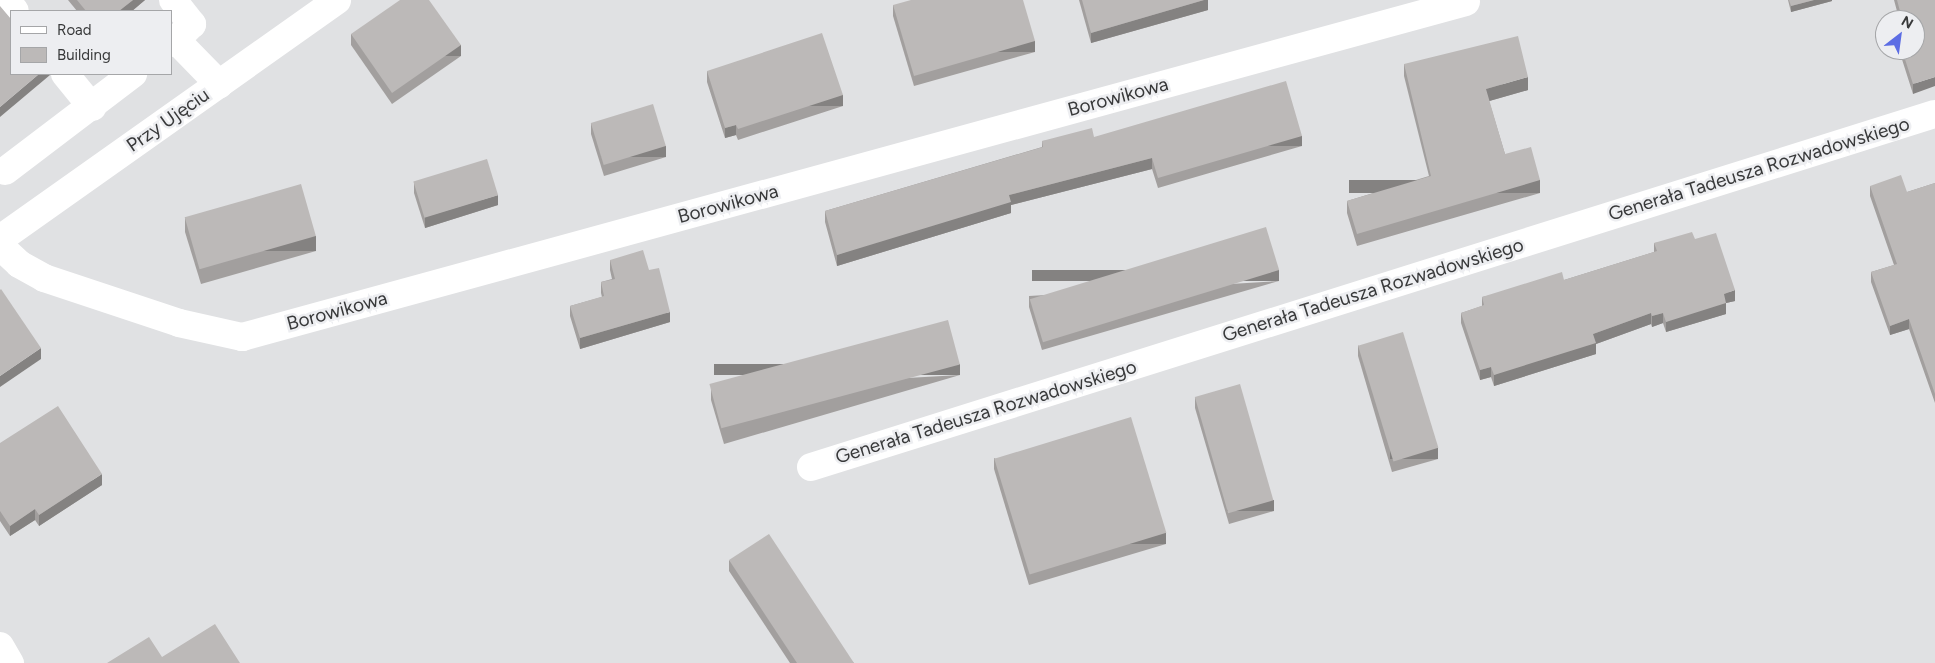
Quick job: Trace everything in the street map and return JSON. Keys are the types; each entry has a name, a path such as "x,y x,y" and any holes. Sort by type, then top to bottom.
{"street":[{"path":"6,0 14,10"},
{"path":"173,0 192,24 174,42 219,84"},
{"name":"Przy Ujęciu","path":"0,239 337,0"},
{"name":"Borowikowa","path":"0,246 19,264 44,278 179,323 242,337 1466,2"},
{"path":"66,75 92,107"},
{"path":"5,171 92,107 132,75"},
{"name":"Generała Tadeusza Rozwadowskiego","path":"811,467 1935,114"},
{"path":"0,646 10,663"}],"building":[{"path":"77,0 133,0 120,10 85,10"},
{"path":"400,0 429,0 461,45 392,93 351,34"},
{"path":"911,0 1023,0 1035,41 914,76 893,5"},
{"path":"1082,0 1204,0 1091,33"},
{"path":"1789,0 1814,0 1791,6"},
{"path":"1897,0 1935,0 1935,77 1913,84 1905,60 1925,60 1925,10 1900,10"},
{"path":"0,6 10,18 10,75 38,75 0,107"},
{"path":"822,33 843,95 738,129 736,125 725,128 707,71"},
{"path":"1518,36 1528,77 1486,89 1505,154 1531,147 1540,180 1357,234 1347,201 1431,176 1404,64"},
{"path":"1286,81 1302,136 1158,178 1152,158 1009,195 1011,202 837,255 825,211 1043,147 1042,141 1092,128 1094,137"},
{"path":"653,104 666,146 604,165 591,123"},
{"path":"487,159 498,195 424,218 413,182"},
{"path":"1901,175 1907,192 1935,183 1935,394 1909,319 1890,326 1871,272 1897,264 1870,186"},
{"path":"301,184 316,236 200,269 185,217"},
{"path":"1266,227 1279,270 1043,342 1030,299"},
{"path":"1692,232 1695,239 1716,233 1735,290 1724,294 1726,303 1666,322 1663,313 1652,316 1651,313 1593,334 1596,343 1494,375 1491,367 1480,370 1461,313 1484,305 1482,297 1562,272 1564,280 1657,251 1654,243"},
{"path":"643,250 649,270 659,268 670,312 580,338 570,306 604,296 601,282 615,279 610,260"},
{"path":"0,290 41,348 0,376"},
{"path":"948,320 960,364 721,428 709,384"},
{"path":"1403,332 1438,448 1393,461 1358,346"},
{"path":"1240,384 1273,500 1228,513 1195,397"},
{"path":"58,406 102,474 39,515 35,509 10,526 0,511 0,443"},
{"path":"1131,417 1166,533 1030,575 994,459"},
{"path":"769,534 854,663 797,663 729,560"},
{"path":"215,624 240,663 107,663 149,637 162,657"}]}
